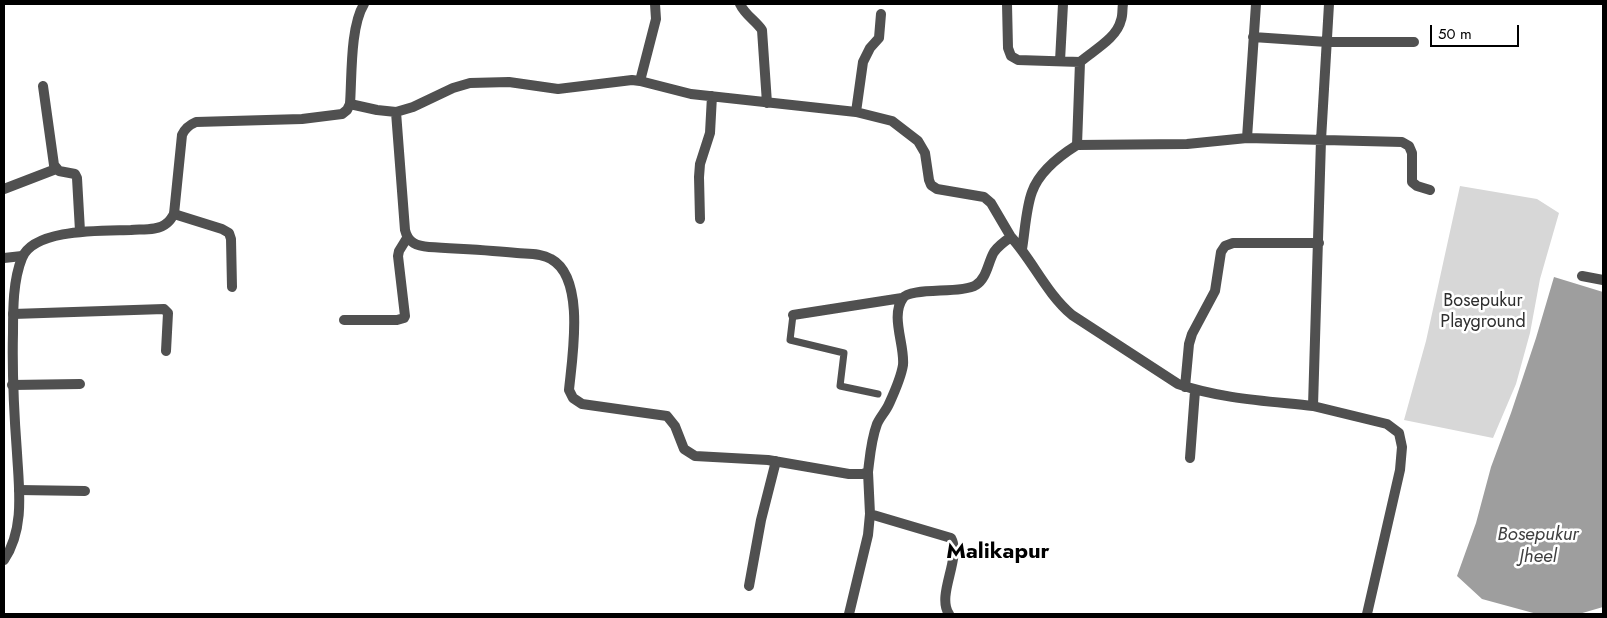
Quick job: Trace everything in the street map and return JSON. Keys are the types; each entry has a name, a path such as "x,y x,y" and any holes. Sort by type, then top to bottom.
{"street":[{"path":"4,560 12,547 16,534 19,490 9,380 13,314 17,276 22,256 29,248 40,241 80,231 156,228 168,223 174,214 182,135 187,127 196,122 302,119 342,114 350,104 356,27 360,10 364,4"},
{"path":"640,81 656,20 655,4"},
{"path":"740,4 744,12 758,23 762,30 767,102"},
{"path":"1007,4 1008,48 1011,56 1018,60 1080,62 1118,28 1122,19 1122,4"},
{"path":"1060,61 1063,4"},
{"path":"1247,138 1256,4"},
{"path":"1313,406 1321,140 1329,4"},
{"path":"856,112 863,62 870,48 879,38 881,14"},
{"path":"1254,37 1327,42 1414,42"},
{"path":"1077,145 1080,62"},
{"path":"350,104 396,112 413,107 453,88 470,83 509,82 558,88 632,80 691,94 856,112 892,121 918,141 925,153 928,180 931,185 937,189 984,197 994,208 1011,237 1022,249 1054,297 1072,315 1178,384 1195,391 1313,406 1387,424 1399,433 1402,447 1400,470 1367,614"},
{"path":"43,86 53,161 56,169"},
{"path":"700,218 698,177 710,132 712,96"},
{"path":"344,320 397,320 405,316 398,251 407,238 396,112"},
{"path":"1022,249 1032,191 1040,177 1065,153 1077,145 1186,144 1247,138 1402,142 1409,146 1412,153 1412,182 1417,186 1430,190"},
{"path":"4,189 56,169 71,172 78,178 80,231"},
{"path":"174,214 222,229 228,233 231,239 232,286"},
{"path":"793,315 902,298 915,293 966,288 976,285 983,278 998,247 1011,237"},
{"path":"407,238 419,246 537,254 550,258 558,264 568,283 575,311 569,390 573,398 582,404 657,413 667,416 675,426 684,449 695,456 776,461 858,475 868,472"},
{"path":"1185,387 1189,344 1196,323 1212,298 1221,252 1225,246 1233,243 1319,243"},
{"path":"4,258 22,256"},
{"path":"1582,276 1603,280"},
{"path":"849,614 868,535 870,514 868,472 875,431 902,370 903,356 898,334 899,308 902,298"},
{"path":"13,314 164,310 167,311 168,317 166,352"},
{"path":"9,380 80,384"},
{"path":"1190,458 1195,391"},
{"path":"749,586 760,520 776,461"},
{"path":"19,490 85,491"},
{"path":"870,514 951,538 954,548 946,608 949,614"}],"lane":[{"path":"793,315 790,340 844,353 840,386 878,394"}],"green space":[{"name":"Bosepukur Playground","path":"1460,186 1537,199 1559,213 1540,279 1530,333 1516,384 1493,438 1404,420 1426,341"}],"water":[{"name":"Bosepukur Jheel","path":"1554,277 1603,292 1603,607 1579,614 1537,614 1482,599 1457,576 1476,523 1491,467 1536,338"}],"district":[{"name":"Malikapur","path":"998,553"}]}
